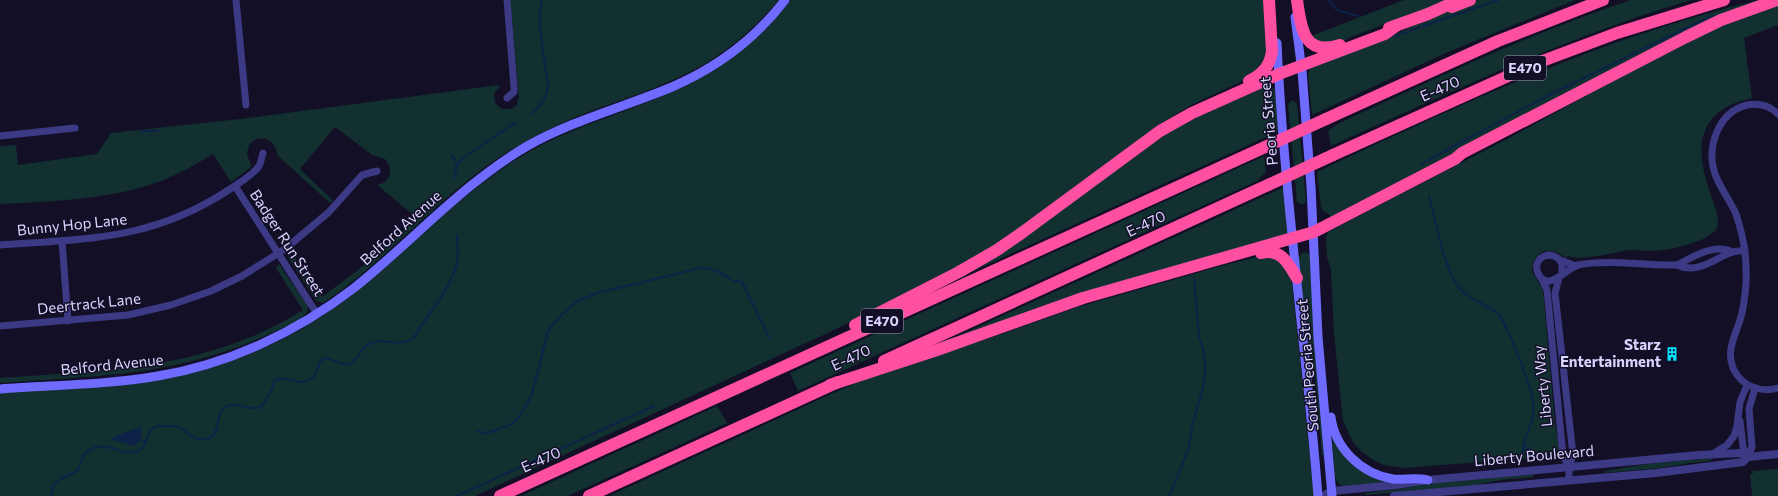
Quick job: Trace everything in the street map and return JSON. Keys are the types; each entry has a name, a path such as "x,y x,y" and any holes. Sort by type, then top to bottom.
{"highway":[{"path":"1211,104 1229,90 1259,76 1268,64 1272,51 1269,0"},
{"path":"1297,0 1302,32 1308,41 1318,47 1326,48 1336,46 1382,29 1396,26 1459,0"},
{"path":"1428,14 1438,12 1470,0"},
{"name":"E-470","path":"500,496 1477,50 1603,0"},
{"name":"E-470","path":"589,496 1268,185 1537,64 1631,28 1724,0"},
{"path":"830,385 937,350 1083,298 1314,232 1455,159 1464,156 1543,116 1617,76 1619,72 1715,22 1777,0"},
{"path":"794,362 818,343 959,272 997,250 1160,131 1211,104 1279,74 1385,34 1396,26"},
{"path":"1234,256 1246,257 1266,252 1277,253 1286,260 1297,278"}],"main road":[{"name":"Belford Avenue","path":"0,389 132,379 183,370 225,359 284,333 317,314 355,286 462,192 498,164 560,130 670,88 705,70 748,39 786,0"},
{"name":"Peoria Street","path":"1275,0 1279,74 1293,239"},
{"path":"1292,0 1301,66 1314,232"},
{"name":"South Peoria Street","path":"1314,232 1318,331 1332,494"},
{"name":"South Peoria Street","path":"1293,239 1318,496"},
{"path":"1323,392 1329,404 1332,423 1337,438 1346,453 1359,464 1372,473 1385,477 1403,480 1421,478 1428,480"}],"street":[{"path":"236,0 246,105"},
{"path":"507,0 514,87 514,92 507,98"},
{"path":"1778,114 1769,107 1760,105 1750,105 1740,108 1730,114 1718,130 1714,143 1712,159 1714,172 1735,214 1745,250 1747,272 1745,299 1730,354 1735,372 1747,385 1755,388 1765,390 1778,388"},
{"path":"0,136 75,128"},
{"name":"Bunny Hop Lane","path":"0,245 112,236 159,225 203,206 236,186 258,168 263,153"},
{"name":"Deertrack Lane","path":"0,326 122,316 181,302 228,283 279,253 318,222 362,175 377,171"},
{"name":"Badger Run Street","path":"236,186 317,314"},
{"path":"62,241 68,321"},
{"path":"1677,265 1710,250 1727,250 1732,252"},
{"path":"1576,266 1552,281 1538,275 1536,268 1540,259 1544,256 1552,255 1560,260 1576,266 1608,263 1677,265 1687,268 1702,267 1732,252 1745,250"},
{"path":"1560,260 1563,266 1560,276"},
{"name":"Liberty Way","path":"1560,276 1555,293 1573,455 1569,467"},
{"name":"Liberty Way","path":"1542,278 1547,290 1563,456 1569,467"},
{"path":"1710,455 1730,442 1736,431 1740,402 1747,385"},
{"path":"1748,457 1752,447 1749,408 1755,388"},
{"path":"1739,417 1743,447 1748,457"},
{"name":"Liberty Boulevard","path":"1323,496 1428,480 1710,455 1740,453 1748,457 1778,454"},
{"name":"Liberty Boulevard","path":"1394,496 1667,472 1743,462 1748,457"},
{"path":"1569,467 1569,480"}],"green space":[{"path":"510,0 779,0 743,36 723,52 701,66 671,81 568,120 530,139 503,155 456,190 369,268 323,303 316,301 288,257 294,256 322,297 358,270 417,218 377,185 385,181 390,175 390,167 385,159 372,155 335,127 300,169 333,201 330,203 277,155 276,149 269,140 259,138 254,140 247,152 251,167 231,182 213,154 187,169 161,181 122,192 82,198 0,204 0,146 16,145 18,165 97,154 111,133 240,119 499,85 500,86 494,94 495,103 502,109 511,109 517,105 519,97"},
{"path":"791,0 1268,0 1267,59 1245,80 1193,104 1157,126 1017,230 965,264 832,331 475,496 0,496 0,393 131,383 233,360 262,349 291,335 332,310 357,291 460,201 504,168 527,153 569,132 656,99 698,79 724,63 749,44 771,23"},
{"path":"1404,0 1449,0 1348,38 1343,42 1325,45 1311,36"},
{"path":"1479,0 1575,0 1448,52 1312,115 1308,74 1311,66 1390,37 1427,19"},
{"path":"1631,0 1691,0 1644,15 1553,48 1331,146 1328,131 1348,119 1523,40"},
{"path":"1762,0 1540,109 1330,217 1330,215 1321,208 1317,172 1437,116 1559,64 1608,45"},
{"path":"1778,3 1778,25 1744,38 1752,98 1734,104 1720,111 1710,121 1704,133 1702,160 1705,176 1718,216 1718,226 1716,230 1704,239 1669,249 1653,251 1632,250 1582,258 1568,256 1565,258 1560,254 1549,251 1539,254 1533,264 1532,271 1543,290 1555,424 1560,453 1558,456 1404,468 1384,465 1373,460 1361,451 1353,442 1343,421 1334,334 1331,270 1327,257 1326,237 1328,232 1513,136 1689,39"},
{"path":"1268,85 1275,90 1279,131 971,272 1159,138 1187,121"},
{"path":"1292,100 1297,103 1306,201 1303,205 1297,202 1288,104"},
{"path":"1264,156 1266,172 1257,181 798,391 790,373"},
{"path":"1284,187 1288,231 1287,235 959,337 958,336 995,319"},
{"path":"1303,252 1308,253 1311,256 1325,454 1322,455 1315,375 1309,349 1298,258"},
{"path":"1262,256 1276,257 1290,274 1292,283 1314,496 609,496 864,379 1005,333 1078,307 1228,264"},
{"path":"279,264 308,306 307,312 300,319 271,333 237,347 204,358 171,366 138,372 0,383 0,378 118,369 156,364 193,356 230,345 267,330 303,310 276,268"},
{"path":"717,406 727,423 568,496 521,496"},
{"path":"1332,437 1387,482 1344,486 1339,484 1335,477"},
{"path":"1711,458 1711,461 1604,473 1605,471 1647,464"},
{"path":"1778,469 1778,496 1752,496 1750,474 1753,474 1752,471"},
{"path":"1533,474 1534,477 1501,480 1475,485 1366,495 1365,493 1427,484"}],"water":[{"path":"139,427 142,428 140,441 134,446 110,439"}],"waterway":[{"path":"532,113 539,107 548,85 540,29 540,7 542,0"},
{"path":"1328,0 1337,10 1358,16"},
{"path":"1395,36 1498,0"},
{"path":"1421,164 1547,96 1713,15"},
{"path":"455,177 456,168 463,158 516,122"},
{"path":"140,131 158,131"},
{"path":"452,155 458,165"},
{"path":"1429,196 1444,255 1453,277 1462,291 1498,314 1513,342 1523,369 1531,393 1534,409 1523,447 1523,454"},
{"path":"51,496 54,484 77,471 83,456 92,449 107,447 135,452 143,447 151,429 158,426 177,426 197,439 206,439 215,433 219,418 224,408 232,405 252,408 261,407 271,392 275,380 285,379 304,382 315,376 319,364 324,358 348,364 354,361 366,346 374,342 384,341 398,343 411,340 415,337 419,328 437,304 451,280 458,260 457,235"},
{"path":"477,431 482,433 491,432 510,425 517,419 532,394 548,331 562,314 578,301 597,293 701,268 710,269 719,272 735,282 740,280 742,282 769,337"},
{"path":"1169,496 1189,448 1192,426 1204,384 1204,352 1199,337 1194,278"},
{"path":"457,496 654,406"},
{"path":"137,439 146,441"},
{"path":"1523,448 1530,448"}],"place":[{"name":"Starz Entertainment","path":"1672,354"}]}
